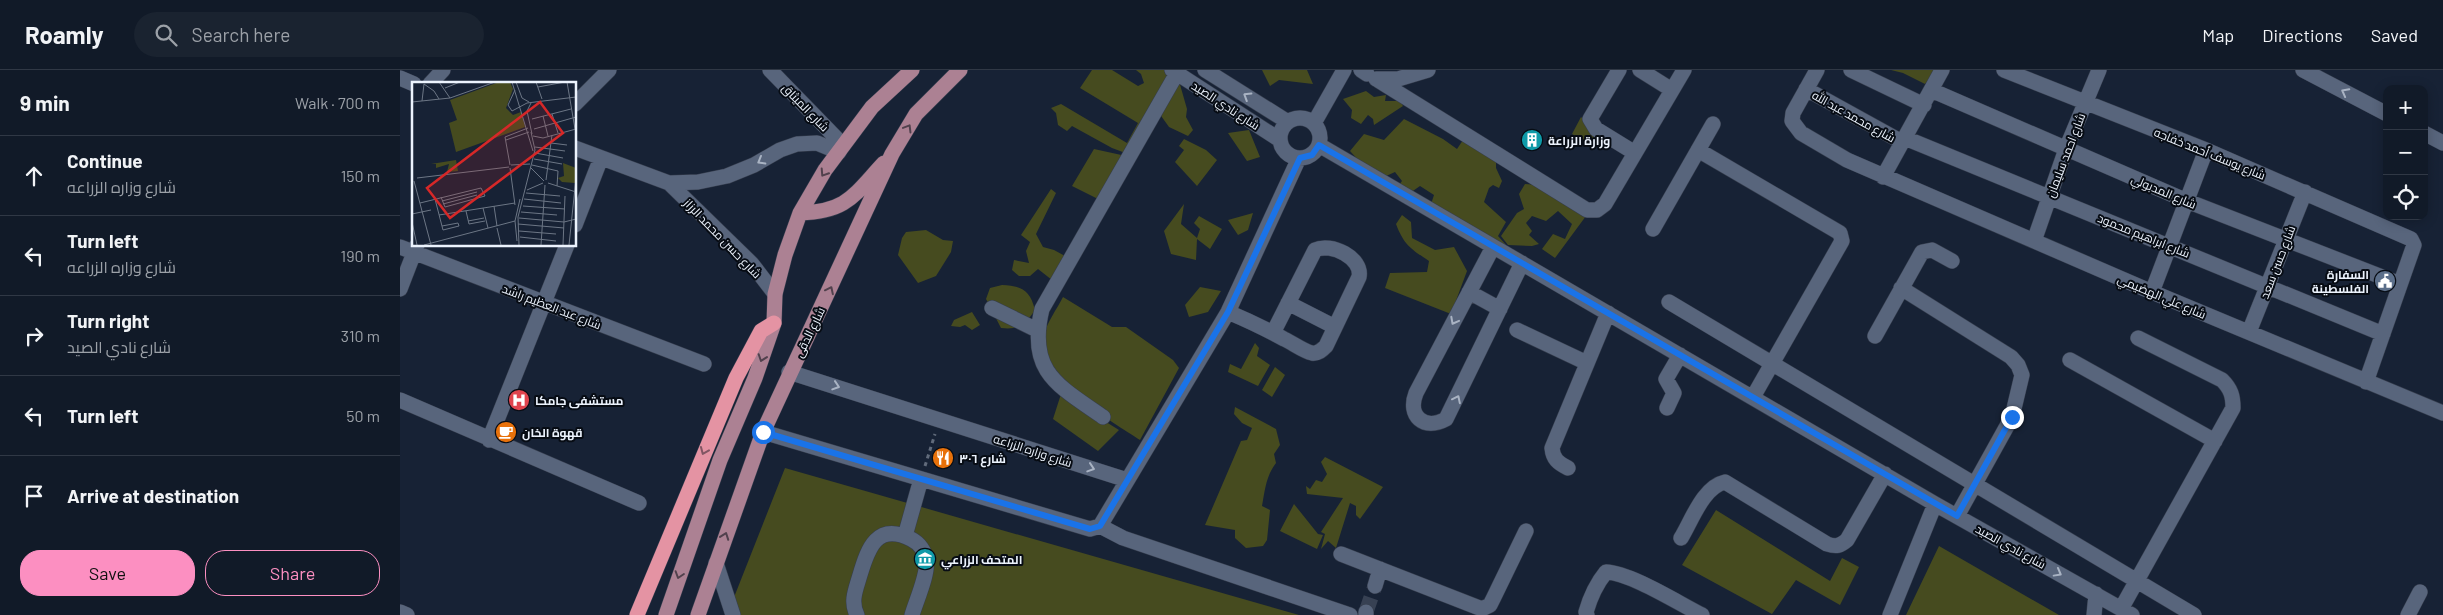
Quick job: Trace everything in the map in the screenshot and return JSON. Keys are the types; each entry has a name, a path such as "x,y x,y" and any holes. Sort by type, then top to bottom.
{"highway":[{"path":"637,615 723,406 761,331 774,323"}],"main road":[{"name":"شارع الدقى","path":"698,615 763,432 789,372 839,271 892,154 916,114 960,70"},
{"path":"666,615 720,460 755,378 774,323 775,294 785,255 800,213 825,170 841,148 872,107 904,72"},
{"path":"800,213 822,213 841,206 892,154"}],"street":[{"path":"432,82 443,70"},
{"path":"576,103 609,70"},
{"name":"شارع الميثاق","path":"770,70 841,148"},
{"name":"شارع نادي الصيد","path":"1205,70 1288,122"},
{"path":"1314,123 1344,70"},
{"path":"1370,76 1398,79 1428,70"},
{"path":"1619,70 1590,119 1591,125 1635,154"},
{"path":"1640,70 1672,90"},
{"path":"1370,76 1587,210 1597,210 1605,204 1684,70"},
{"path":"1806,89 1817,70"},
{"path":"1851,70 1924,105"},
{"path":"1883,177 1942,70"},
{"name":"شارع يوسف أحمد خفاجه","path":"2004,70 2206,150 2408,237 2414,245 2400,284"},
{"name":"شارع احمد سليمان","path":"2034,241 2066,149 2099,70"},
{"path":"2303,70 2383,112"},
{"path":"1103,417 1065,391 1048,375 1039,353 1037,330 1042,309 1174,72"},
{"name":"شارع نادي الصيد","path":"1174,72 1280,140"},
{"path":"400,78 412,83"},
{"name":"شارع علي الهضيمي","path":"1806,89 1793,113 1792,121 1801,133 1847,160 2152,292 2443,413"},
{"name":"شارع محمد عبد الله","path":"1806,89 1904,140"},
{"name":"شارع المدبولي","path":"1932,90 2187,201 2400,284"},
{"path":"1298,118 1314,123 1320,136 1319,145 1312,155 1300,158 1284,151 1280,140 1283,127 1288,122 1298,118"},
{"path":"1653,228 1713,124"},
{"path":"2428,136 2443,143"},
{"name":"شارع ابراهيم محمود","path":"1904,140 2050,196 2383,334"},
{"name":"شارع حسن محمد الرزاز","path":"576,148 669,183 698,182 727,176 754,165 780,150 798,144 818,143 841,148"},
{"name":"شارع نادي الصيد","path":"1319,145 1935,504 2126,612"},
{"path":"1698,150 1834,228 1840,233 1842,241 1753,398"},
{"path":"2152,292 2206,150"},
{"path":"576,222 601,158"},
{"path":"763,432 1090,529 1100,526 1228,312 1300,158"},
{"name":"شارع حسن محمد الرزاز","path":"669,183 752,264 775,294"},
{"name":"شارع حسن سعد","path":"2249,332 2305,192"},
{"name":"شارع عبد العظيم راشد","path":"400,246 416,249 544,304 704,364"},
{"path":"489,440 567,246"},
{"path":"1228,312 1314,353 1321,351 1326,346 1359,277 1361,270 1358,264 1352,259 1328,248 1321,247 1315,250 1273,333"},
{"path":"1493,247 1412,402 1414,411 1419,419 1428,424 1438,423 1446,419 1522,264"},
{"path":"400,289 416,249"},
{"path":"1875,336 1922,252 1932,250 1952,261"},
{"path":"2366,382 2400,284"},
{"path":"1901,288 2012,357 2022,375 2021,386 2012,417 1957,516"},
{"path":"1468,292 1500,309"},
{"path":"1669,302 2194,615"},
{"path":"1288,303 1335,327"},
{"path":"992,308 1037,330"},
{"path":"1568,468 1559,464 1553,457 1552,448 1608,314"},
{"path":"1517,330 1587,362"},
{"path":"2126,612 2136,582 2233,408 2233,398 2229,388 2222,380 2138,338"},
{"path":"1667,408 1674,393 1666,379 1680,355"},
{"path":"2070,360 2216,441"},
{"name":"شارع وزاره الزراعه","path":"789,372 1127,480"},
{"path":"400,400 489,440 639,503"},
{"path":"1681,538 1709,491 1716,484 1725,482 1827,544 1841,545 1847,540 1885,474"},
{"path":"905,536 921,479"},
{"path":"1890,615 1935,504"},
{"path":"1100,526 1123,538 1350,615"},
{"path":"1341,554 1482,609 1490,605 1526,531"},
{"path":"857,615 852,600 867,553 872,543 882,536 893,533 915,541 923,549 927,560 926,571 912,615"},
{"path":"716,563 733,615"},
{"path":"1375,586 1380,569"},
{"path":"1587,615 1588,606 1600,579 1606,572 1614,572 1702,615"},
{"path":"2408,615 2420,592"},
{"path":"2094,615 2096,594"},
{"path":"400,612 407,615"}],"path":[{"path":"921,479 939,419"}],"green space":[{"path":"1092,70 1112,70 1138,86 1144,83 1141,74 1136,70 1167,70 1172,75 1128,154 1112,148 1072,126 1067,131 1058,125 1056,113 1051,108 1061,104 1127,143 1138,123 1080,88"},
{"path":"1262,70 1307,70 1313,84 1279,80 1270,86"},
{"path":"1891,70 1938,70 1925,84 1903,73"},
{"path":"1179,81 1187,109 1186,117 1193,130 1188,136 1169,127 1159,113"},
{"path":"1366,91 1374,97 1386,95 1385,101 1400,101 1403,106 1374,125 1373,119 1368,115 1361,124 1351,118 1352,110 1343,99"},
{"path":"1581,117 1598,134 1591,145 1572,134"},
{"path":"1404,119 1443,139 1457,149 1465,137 1496,159 1496,168 1502,181 1499,188 1493,185 1489,188 1484,202 1506,222 1498,236 1507,246 1431,204 1434,195 1420,186 1410,193 1398,186 1402,181 1395,172 1384,177 1361,163 1350,151 1364,134 1384,140"},
{"path":"1249,130 1260,157 1247,161 1228,133"},
{"path":"1184,139 1206,150 1217,160 1197,186 1175,162 1184,150 1179,146"},
{"path":"1094,149 1126,156 1098,199 1072,186"},
{"path":"1525,184 1539,185 1586,216 1555,258 1542,249 1553,234 1565,239 1572,224 1558,211 1546,221 1532,216 1526,223 1532,231 1529,235 1539,244 1532,246 1508,245 1501,236 1517,213 1524,209 1519,194"},
{"path":"1051,189 1056,193 1036,234 1043,247 1065,256 1052,280 1038,269 1030,276 1019,276 1012,270 1014,260 1029,263 1026,251 1030,242 1021,235"},
{"path":"1184,204 1181,224 1197,238 1200,229 1194,223 1199,216 1222,229 1210,249 1197,239 1196,260 1171,254 1164,231"},
{"path":"1253,213 1248,230 1238,235 1228,220"},
{"path":"1402,215 1411,222 1412,238 1435,250 1454,247 1467,271 1451,314 1385,288 1390,273 1427,272 1429,261 1409,246 1399,231 1396,224"},
{"path":"926,230 943,240 953,241 951,252 936,276 918,283 898,255 902,238 906,232"},
{"path":"1002,285 1024,290 1033,303 1035,310 1025,323 1017,327 1001,328 986,299 990,288"},
{"path":"1200,287 1221,291 1208,312 1189,317 1185,305"},
{"path":"1063,297 1112,327 1126,327 1173,360 1179,368 1140,440 1094,410 1077,396 1062,382 1051,366 1044,351 1044,335"},
{"path":"972,312 980,325 972,330 965,325 960,327 951,326 954,320"},
{"path":"1255,343 1259,348 1257,356 1270,365 1258,386 1228,372 1230,364 1241,369"},
{"path":"1275,367 1285,375 1272,397 1262,390"},
{"path":"1061,394 1119,430 1098,451 1053,419"},
{"path":"1235,407 1276,429 1280,445 1274,454 1276,463 1268,478 1262,506 1270,510 1267,540 1263,546 1246,548 1235,538 1235,530 1205,525 1241,441 1247,440 1252,428 1242,423 1234,414"},
{"path":"1325,457 1383,487 1360,519 1356,515 1356,506 1350,503 1336,548 1328,541 1321,549 1325,534 1321,532 1343,498 1307,494 1306,486 1310,489 1316,480 1322,482 1327,474 1321,462"},
{"name":"المتحف الزراعي","path":"785,468 1299,615 727,615"},
{"path":"1294,504 1318,534 1323,535 1317,549 1280,531"},
{"path":"1716,510 1830,581 1842,558 1859,567 1840,605 1796,580 1772,614 1682,565"},
{"path":"1939,546 2059,615 1906,615"}],"tunnel":[{"path":"1366,612 1375,586"}],"place":[{"name":"وزارة الزراعة","path":"1532,140"},
{"name":"السفارة الفلسطينة","path":"2385,281"},
{"name":"مستشفى جامكا","path":"519,400"},
{"name":"قهوة الخان","path":"506,432"},
{"name":"شارع ٣٠٦","path":"943,458"},
{"name":"المتحف الزراعي","path":"925,559"}],"route":[{"path":"763,432 1090,529 1100,526 1228,312 1300,158 1312,155 1319,145 1957,516 2012,417"}]}
